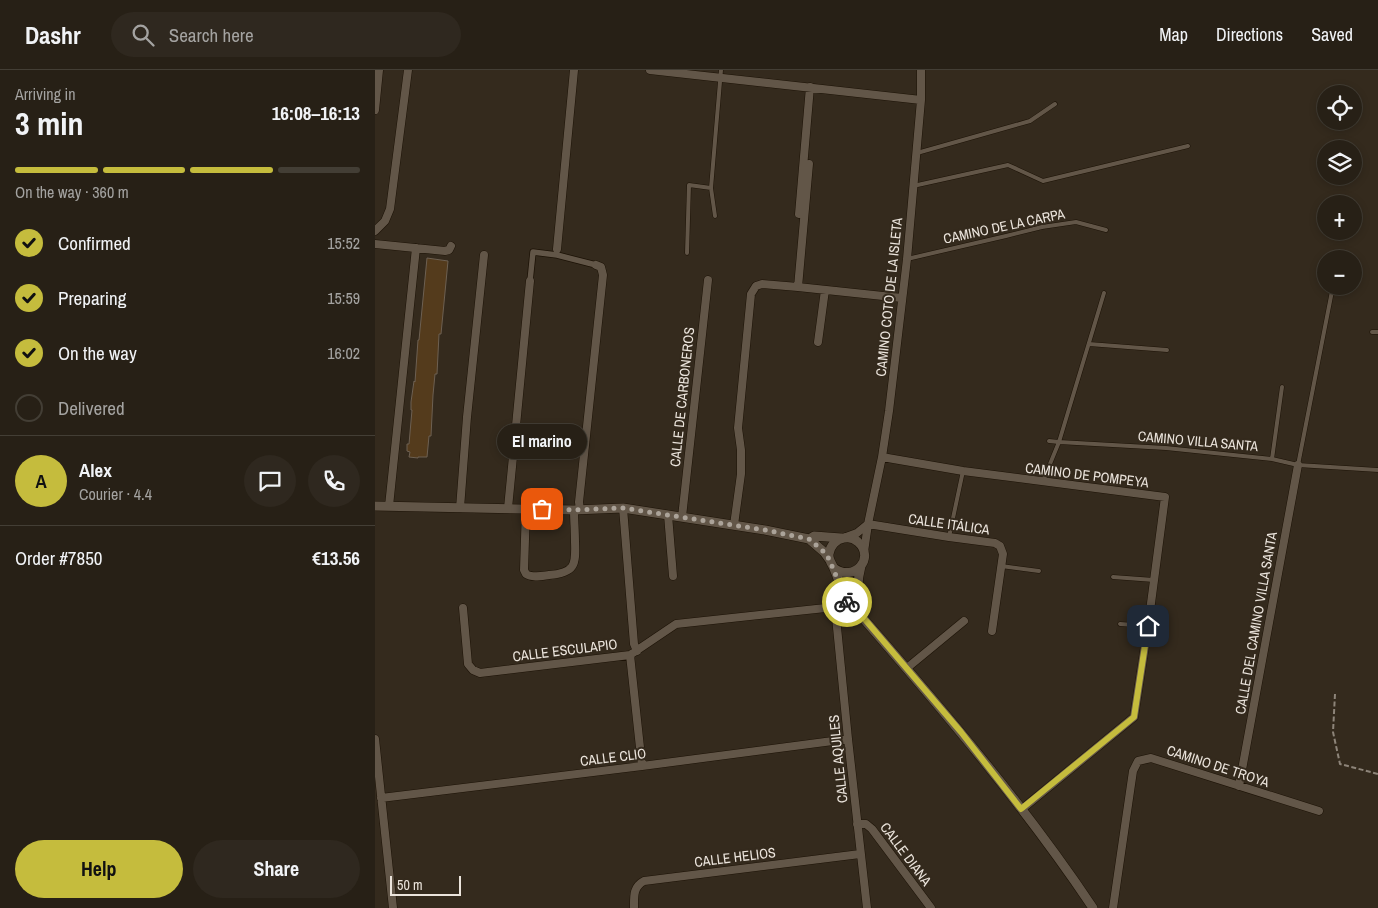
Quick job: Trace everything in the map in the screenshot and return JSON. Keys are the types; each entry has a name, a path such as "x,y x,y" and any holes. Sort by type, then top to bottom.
{"street":[{"path":"375,110 379,70"},
{"path":"375,231 385,221 390,209 408,70"},
{"path":"557,252 574,70"},
{"path":"650,70 721,74 921,100"},
{"name":"CAMINO COTO DE LA ISLETA","path":"864,552 889,411 907,259 921,100 921,70"},
{"path":"799,214 810,87"},
{"path":"798,287 809,164"},
{"path":"375,244 445,251 449,250 451,246"},
{"path":"389,506 416,248"},
{"path":"508,508 533,252 557,252 601,267 603,275 577,510 576,555 573,566 568,571 561,574 531,577 526,574 524,570 526,508"},
{"path":"460,508 467,418 484,255"},
{"name":"CALLE DE CARBONEROS","path":"682,517 708,280"},
{"path":"733,525 741,474 741,450 738,428 752,291 755,286 761,284 798,287 902,298"},
{"path":"818,342 825,290"},
{"name":"CAMINO DE POMPEYA","path":"882,457 963,471 1165,497 1134,717 1021,809"},
{"name":"CALLE DEL CAMINO VILLA SANTA","path":"1239,786 1298,465"},
{"path":"375,506 577,510 623,508 765,530 809,539 829,559 847,600 857,615 862,616 961,732 1021,809 1093,908"},
{"path":"623,508 634,644 637,651"},
{"path":"668,515 673,576"},
{"path":"829,559 830,549 833,544 857,533 868,524"},
{"name":"CALLE ITÁLICA","path":"868,524 998,544 1003,551 992,631"},
{"path":"809,539 814,536 851,538 859,543 864,552 858,577 862,616"},
{"path":"834,568 842,573 847,573 857,570 861,566"},
{"name":"CALLE ESCULAPIO","path":"463,608 468,664 476,672 630,655 676,624 835,606 847,600 858,588"},
{"name":"CALLE AQUILES","path":"835,606 867,908"},
{"path":"907,668 964,621"},
{"path":"630,655 642,766"},
{"path":"375,739 378,788 381,798 393,908"},
{"name":"CALLE CLIO","path":"381,798 848,739"},
{"name":"CAMINO DE TROYA","path":"1113,908 1133,771 1138,760 1151,758 1319,811"},
{"name":"CALLE DIANA","path":"857,824 866,824 872,829 931,908"},
{"name":"CALLE HELIOS","path":"634,908 634,892 640,883 644,881 860,854"}],"lane":[{"path":"715,216 711,188 721,74"},
{"path":"916,153 1030,121 1055,104"},
{"path":"913,186 1008,165 1043,182 1188,146"},
{"path":"687,253 689,186 711,188"},
{"name":"CAMINO DE LA CARPA","path":"907,259 1041,227 1076,222 1106,230"},
{"path":"1043,482 1059,442 1104,293"},
{"path":"1298,465 1331,295"},
{"path":"1372,332 1378,332"},
{"path":"1089,344 1167,350"},
{"path":"1272,459 1282,387"},
{"name":"CAMINO VILLA SANTA","path":"1049,441 1166,448 1272,459 1298,465 1378,470"},
{"path":"949,537 963,471"},
{"path":"1001,566 1039,571"},
{"path":"1113,577 1154,580"},
{"path":"1120,624 1148,626"}],"path":[{"path":"1335,694 1333,732 1340,764 1378,774"}],"building":[{"path":"427,258 448,261 441,334 439,334 437,374 435,374 431,436 429,436 427,457 418,458 409,457 410,452 407,451 407,444 409,444 411,402 415,382"}],"way so far":[{"path":"542,509 623,508 765,530 809,539 829,559 847,602"}],"place":[{"name":"El marino","path":"542,509"}],"route":[{"path":"847,602 857,615 862,616 961,732 1021,809 1134,717 1148,626"}]}
